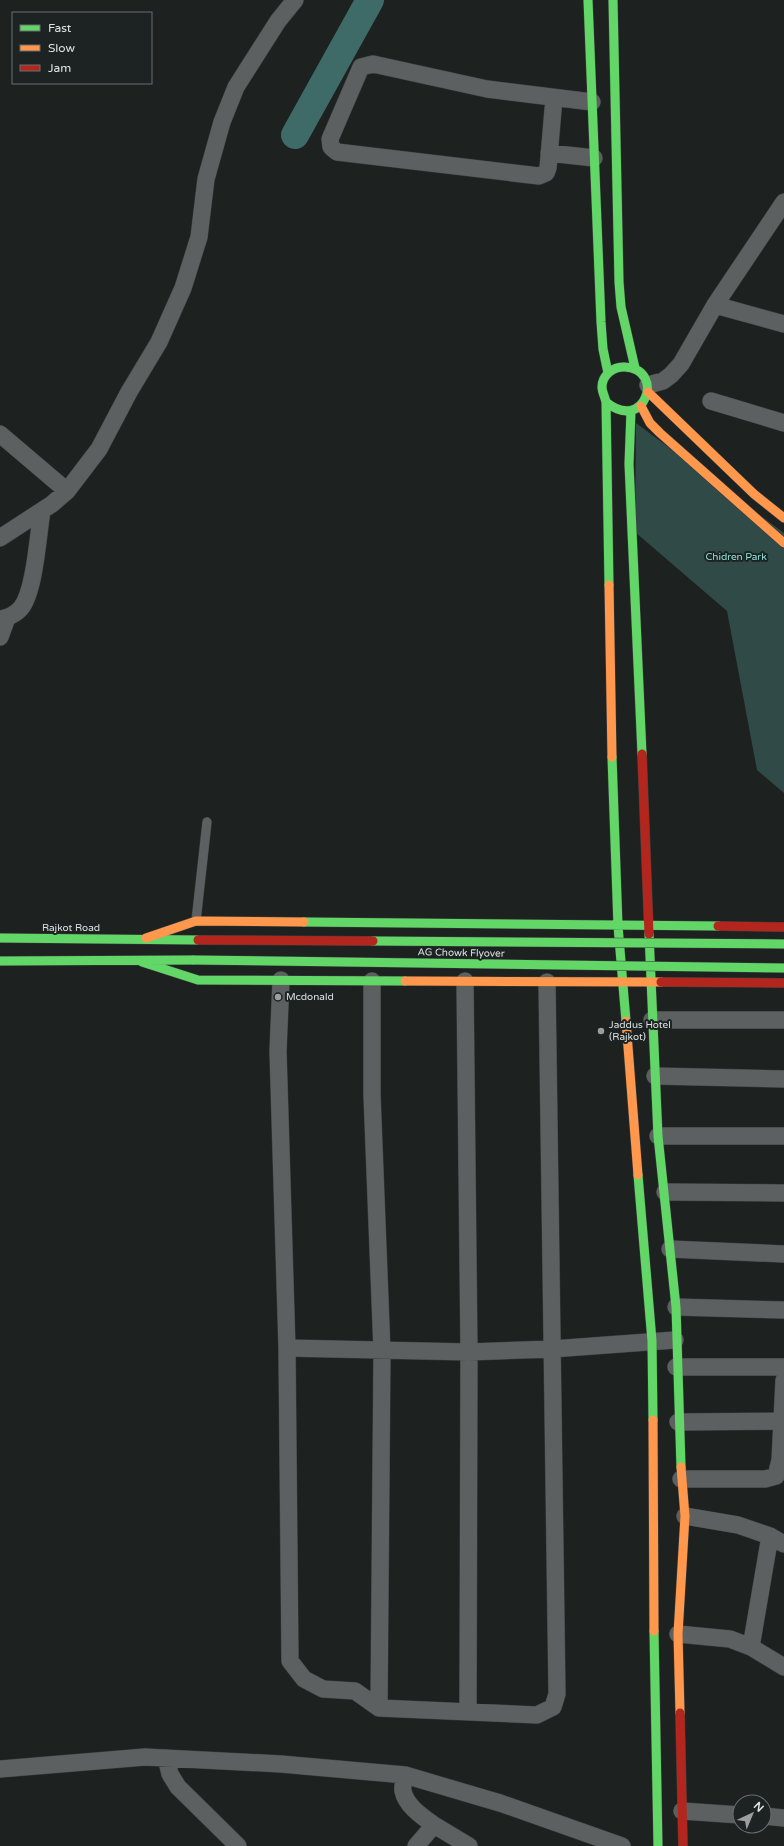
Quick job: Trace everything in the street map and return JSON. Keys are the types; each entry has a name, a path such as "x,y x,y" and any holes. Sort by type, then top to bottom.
{"street":[{"path":"0,538 42,511 67,491 99,449 129,392 159,342 184,288 199,237 206,179 222,122 236,87 278,21 296,0"},
{"path":"588,0 601,322 608,373"},
{"path":"613,0 619,282 621,307 635,368"},
{"path":"554,98 548,168 546,173 539,176 337,152 331,147 330,139 360,67 373,64 487,89 592,102"},
{"path":"550,153 594,158"},
{"path":"606,402 612,408 619,411 631,411 641,406 648,389 671,375 681,364 715,305 784,202"},
{"path":"715,305 784,324"},
{"path":"658,1846 655,1750 652,1341 618,926 612,760 606,402 602,387 608,373 614,368 621,366 635,368 641,372 648,389 754,494 784,518"},
{"path":"711,400 784,422"},
{"path":"641,406 650,423 660,433 784,544"},
{"path":"631,411 628,464 652,1020 658,1136 676,1307 675,1340 678,1422 681,1479 685,1516 678,1634 683,1846"},
{"path":"0,434 67,491"},
{"path":"0,637 4,619 21,608 30,590 42,511"},
{"path":"143,940 196,921 618,926 649,925 784,928"},
{"name":"Rajkot Road","path":"0,938 143,940"},
{"name":"AG Chowk Flyover","path":"143,940 784,944"},
{"path":"0,960 137,961 198,980 784,983"},
{"name":"AG Chowk Flyover","path":"137,961 194,960 784,968"},
{"path":"280,980 278,1051 287,1348 290,1661 304,1679 323,1688 355,1691 379,1708 537,1715 553,1707 557,1694 547,982"},
{"path":"372,981 372,1095 382,1351 379,1708"},
{"path":"464,981 469,1352 468,1711"},
{"path":"652,1020 784,1020"},
{"path":"655,1076 784,1079"},
{"path":"658,1136 784,1136"},
{"path":"665,1192 784,1193"},
{"path":"670,1249 784,1254"},
{"path":"676,1307 784,1310"},
{"path":"287,1348 469,1352 552,1349 675,1340"},
{"path":"676,1367 784,1367"},
{"path":"681,1479 771,1478 776,1476 779,1469 783,1421 784,1380"},
{"path":"678,1422 783,1421"},
{"path":"685,1516 738,1525 777,1540 751,1647"},
{"path":"678,1634 730,1639 751,1647 784,1667"},
{"path":"0,1769 145,1756 281,1764 405,1775 500,1803 622,1846"},
{"path":"166,1758 170,1774 178,1787 238,1846"},
{"path":"405,1775 403,1791 415,1810 434,1825 469,1846"},
{"path":"682,1811 732,1814"},
{"path":"772,1817 784,1818"},
{"path":"416,1846 434,1825"}],"lane":[{"path":"196,921 207,822"}],"green space":[{"name":"Chidren Park","path":"636,423 784,533 784,793 757,770 727,611 635,532"}],"waterway":[{"path":"295,135 370,0"}],"traffic: fast":[{"path":"588,0 601,322 603,349 608,373"},
{"path":"613,0 619,282 621,307 635,368"},
{"path":"606,402 620,410 631,410 640,406 646,397 647,387 645,378 638,370 621,367 609,372 603,383 602,389 606,402 609,585"},
{"path":"631,411 629,464 642,754"},
{"path":"612,757 618,926 626,1021"},
{"path":"304,922 718,926"},
{"path":"649,934 658,1136 676,1307 681,1467"},
{"path":"0,938 198,940"},
{"path":"373,941 784,944"},
{"path":"0,961 194,960"},
{"path":"194,960 784,968"},
{"path":"142,962 198,980 405,981"},
{"path":"638,1175 652,1341 653,1420"},
{"path":"654,1631 658,1846"}],"traffic: slow":[{"path":"648,392 754,494 784,518"},
{"path":"641,406 650,423 660,433 784,543"},
{"path":"609,585 612,757"},
{"path":"146,938 196,921 304,922"},
{"path":"405,981 661,982"},
{"path":"626,1021 638,1175"},
{"path":"653,1420 654,1631"},
{"path":"680,1713 678,1634 685,1516 681,1467"}],"traffic: jam":[{"path":"642,754 649,934"},
{"path":"718,926 784,927"},
{"path":"198,940 373,941"},
{"path":"661,982 784,983"},
{"path":"680,1713 683,1846"}],"place":[{"name":"Mcdonald","path":"278,997"},
{"name":"Jaddus Hotel (Rajkot)","path":"601,1031"}]}
